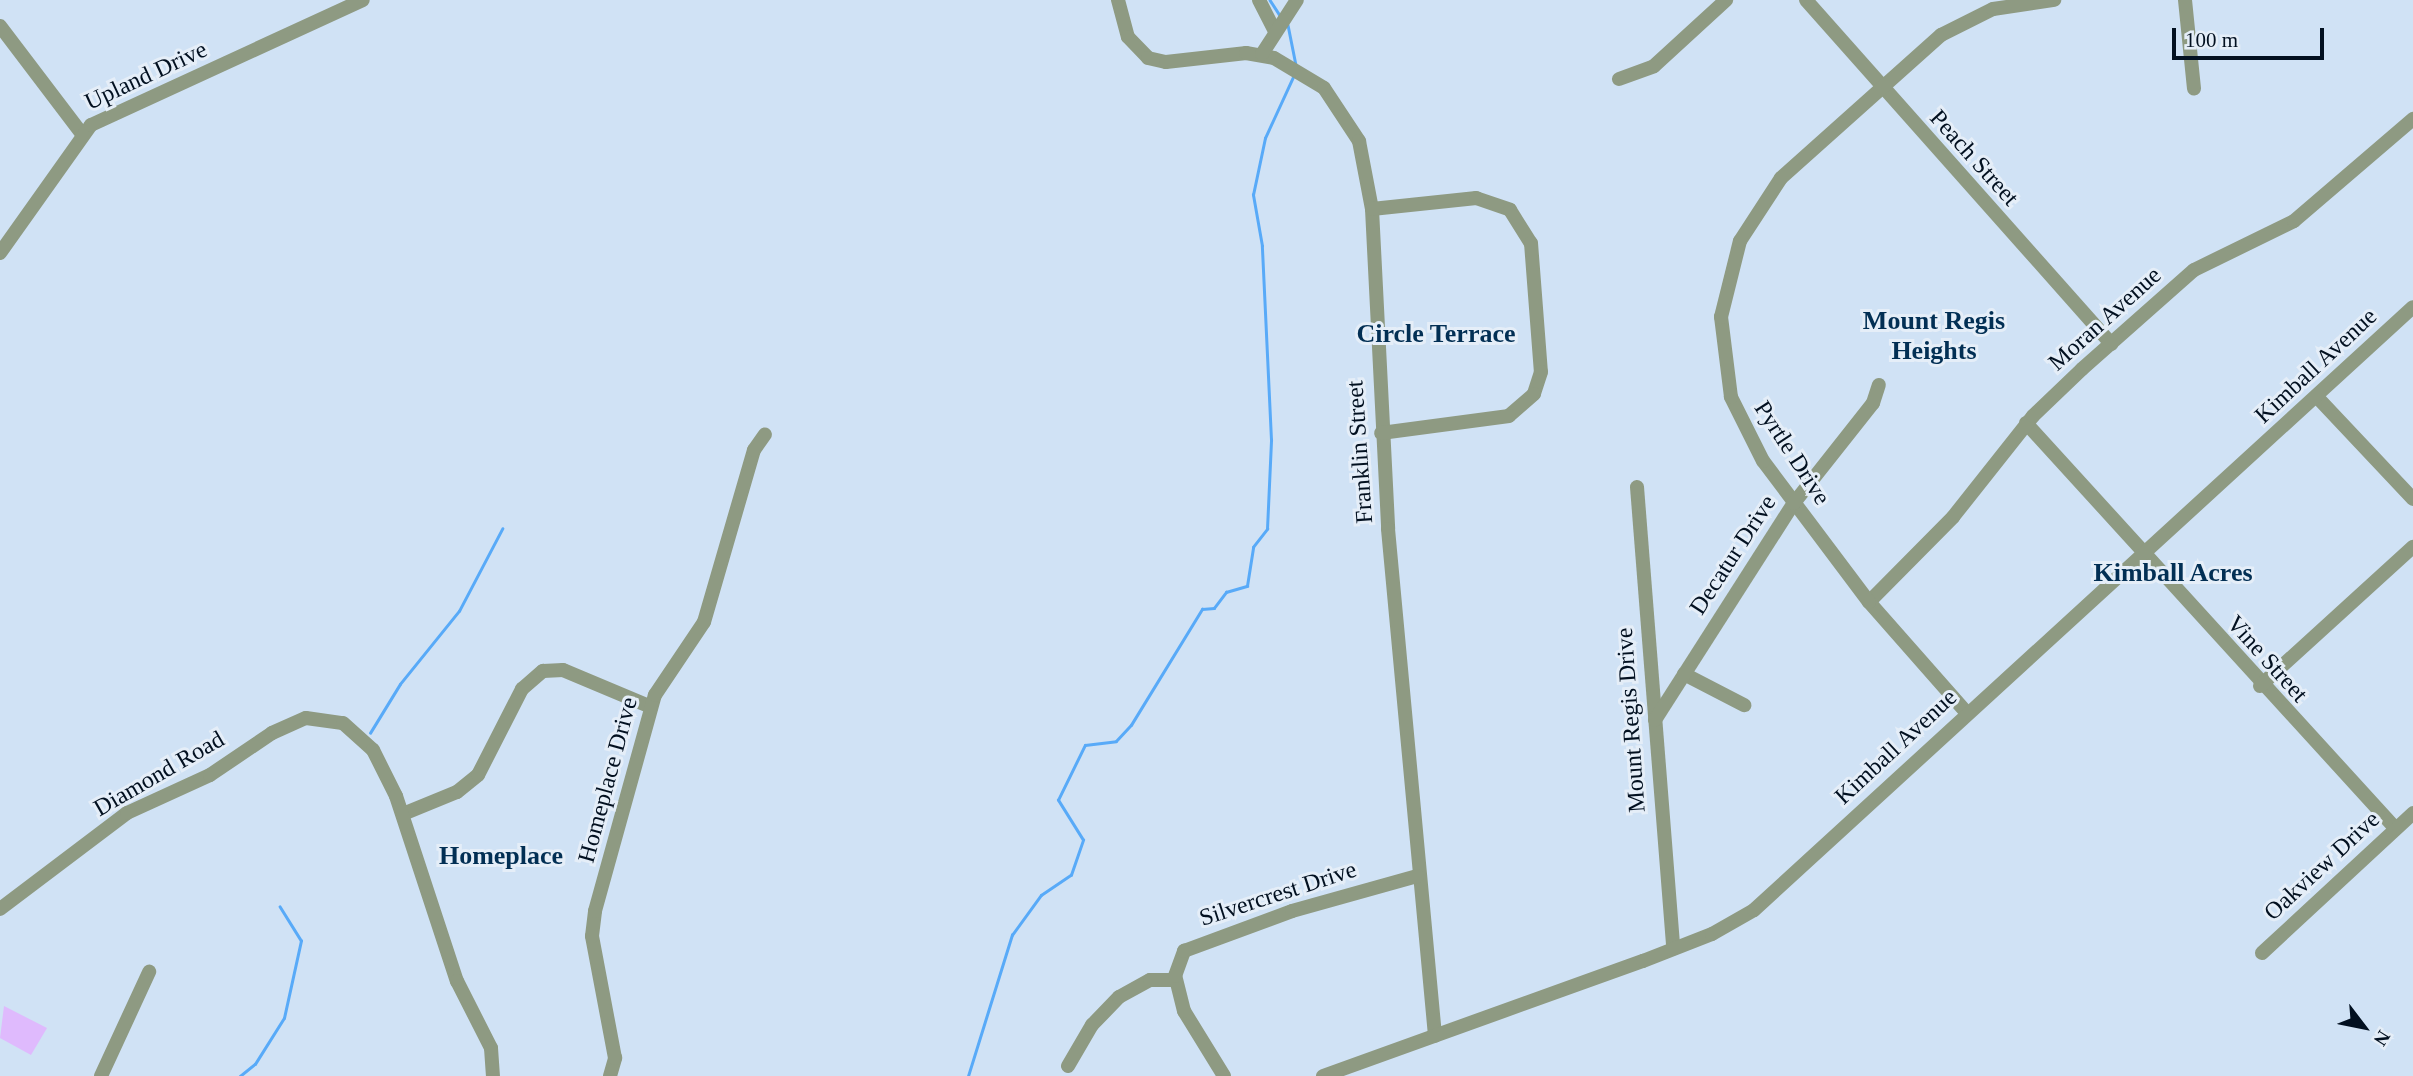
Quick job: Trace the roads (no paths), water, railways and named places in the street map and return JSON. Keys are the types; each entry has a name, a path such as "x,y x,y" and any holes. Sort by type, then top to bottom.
{"street":[{"name":"Upland Drive","path":"0,253 82,134 100,120 363,0"},
{"name":"Franklin Street","path":"1118,0 1128,37 1148,58 1166,62 1262,54 1291,65 1308,76 1338,103 1355,131 1372,209 1381,433 1418,876 1435,1035"},
{"path":"1259,0 1280,22"},
{"path":"1262,54 1280,22 1297,0"},
{"path":"1619,79 1654,65 1726,0"},
{"name":"Peach Street","path":"1806,0 1881,88 2111,344"},
{"name":"Pyrtle Drive","path":"1966,712 1869,603 1794,503 1735,407 1721,348 1724,291 1740,241 1767,195 1881,88 1957,24 1993,9 2054,0"},
{"path":"2185,0 2194,89"},
{"path":"0,26 82,134"},
{"name":"Moran Avenue","path":"1869,603 1944,527 2026,423 2111,344 2201,266 2313,207 2413,119"},
{"path":"1372,209 1476,198 1510,210 1531,243 1541,372 1534,394 1509,416 1381,433"},
{"name":"Kimball Avenue","path":"1323,1076 1673,949 1736,922 1770,898 1966,712 2317,397 2413,307"},
{"name":"Decatur Drive","path":"1655,720 1794,503 1873,403 1879,385"},
{"path":"2317,397 2413,499"},
{"name":"Vine Street","path":"2026,423 2260,686 2395,828"},
{"name":"Homeplace Drive","path":"610,1076 615,1058 593,922 651,707 704,622 754,450 765,434"},
{"name":"Mount Regis Drive","path":"1637,487 1673,949"},
{"path":"2260,686 2413,547"},
{"path":"402,814 468,784 485,764 522,690 543,671 562,670 651,707"},
{"path":"1684,674 1744,705"},
{"name":"Diamond Road","path":"0,909 134,809 202,779 272,733 306,718 343,723 363,738 402,814 453,971 491,1048 492,1076"},
{"name":"Oakview Drive","path":"2262,953 2413,813"},
{"name":"Silvercrest Drive","path":"1175,980 1177,961 1191,947 1391,880 1418,876"},
{"path":"102,1076 149,972"},
{"path":"1068,1066 1092,1025 1119,997 1150,980 1175,980 1193,1031 1224,1076"}],"waterway":[{"path":"1270,0 1281,17"},
{"path":"1288,25 1296,65"},
{"path":"968,1076 1012,935 1041,895 1071,875 1083,840 1058,800 1085,745 1116,741 1131,725 1202,609 1214,608 1226,592 1247,586 1253,547 1267,529 1271,440 1262,246 1253,195 1265,138 1294,75"},
{"path":"370,733 400,684 459,611 502,529"},
{"path":"240,1076 255,1064 284,1018 301,941 280,907"}],"district":[{"name":"Circle Terrace","path":"1436,334"},
{"name":"Mount Regis Heights","path":"1934,336"},
{"name":"Kimball Acres","path":"2173,573"},
{"name":"Homeplace","path":"501,856"}]}
